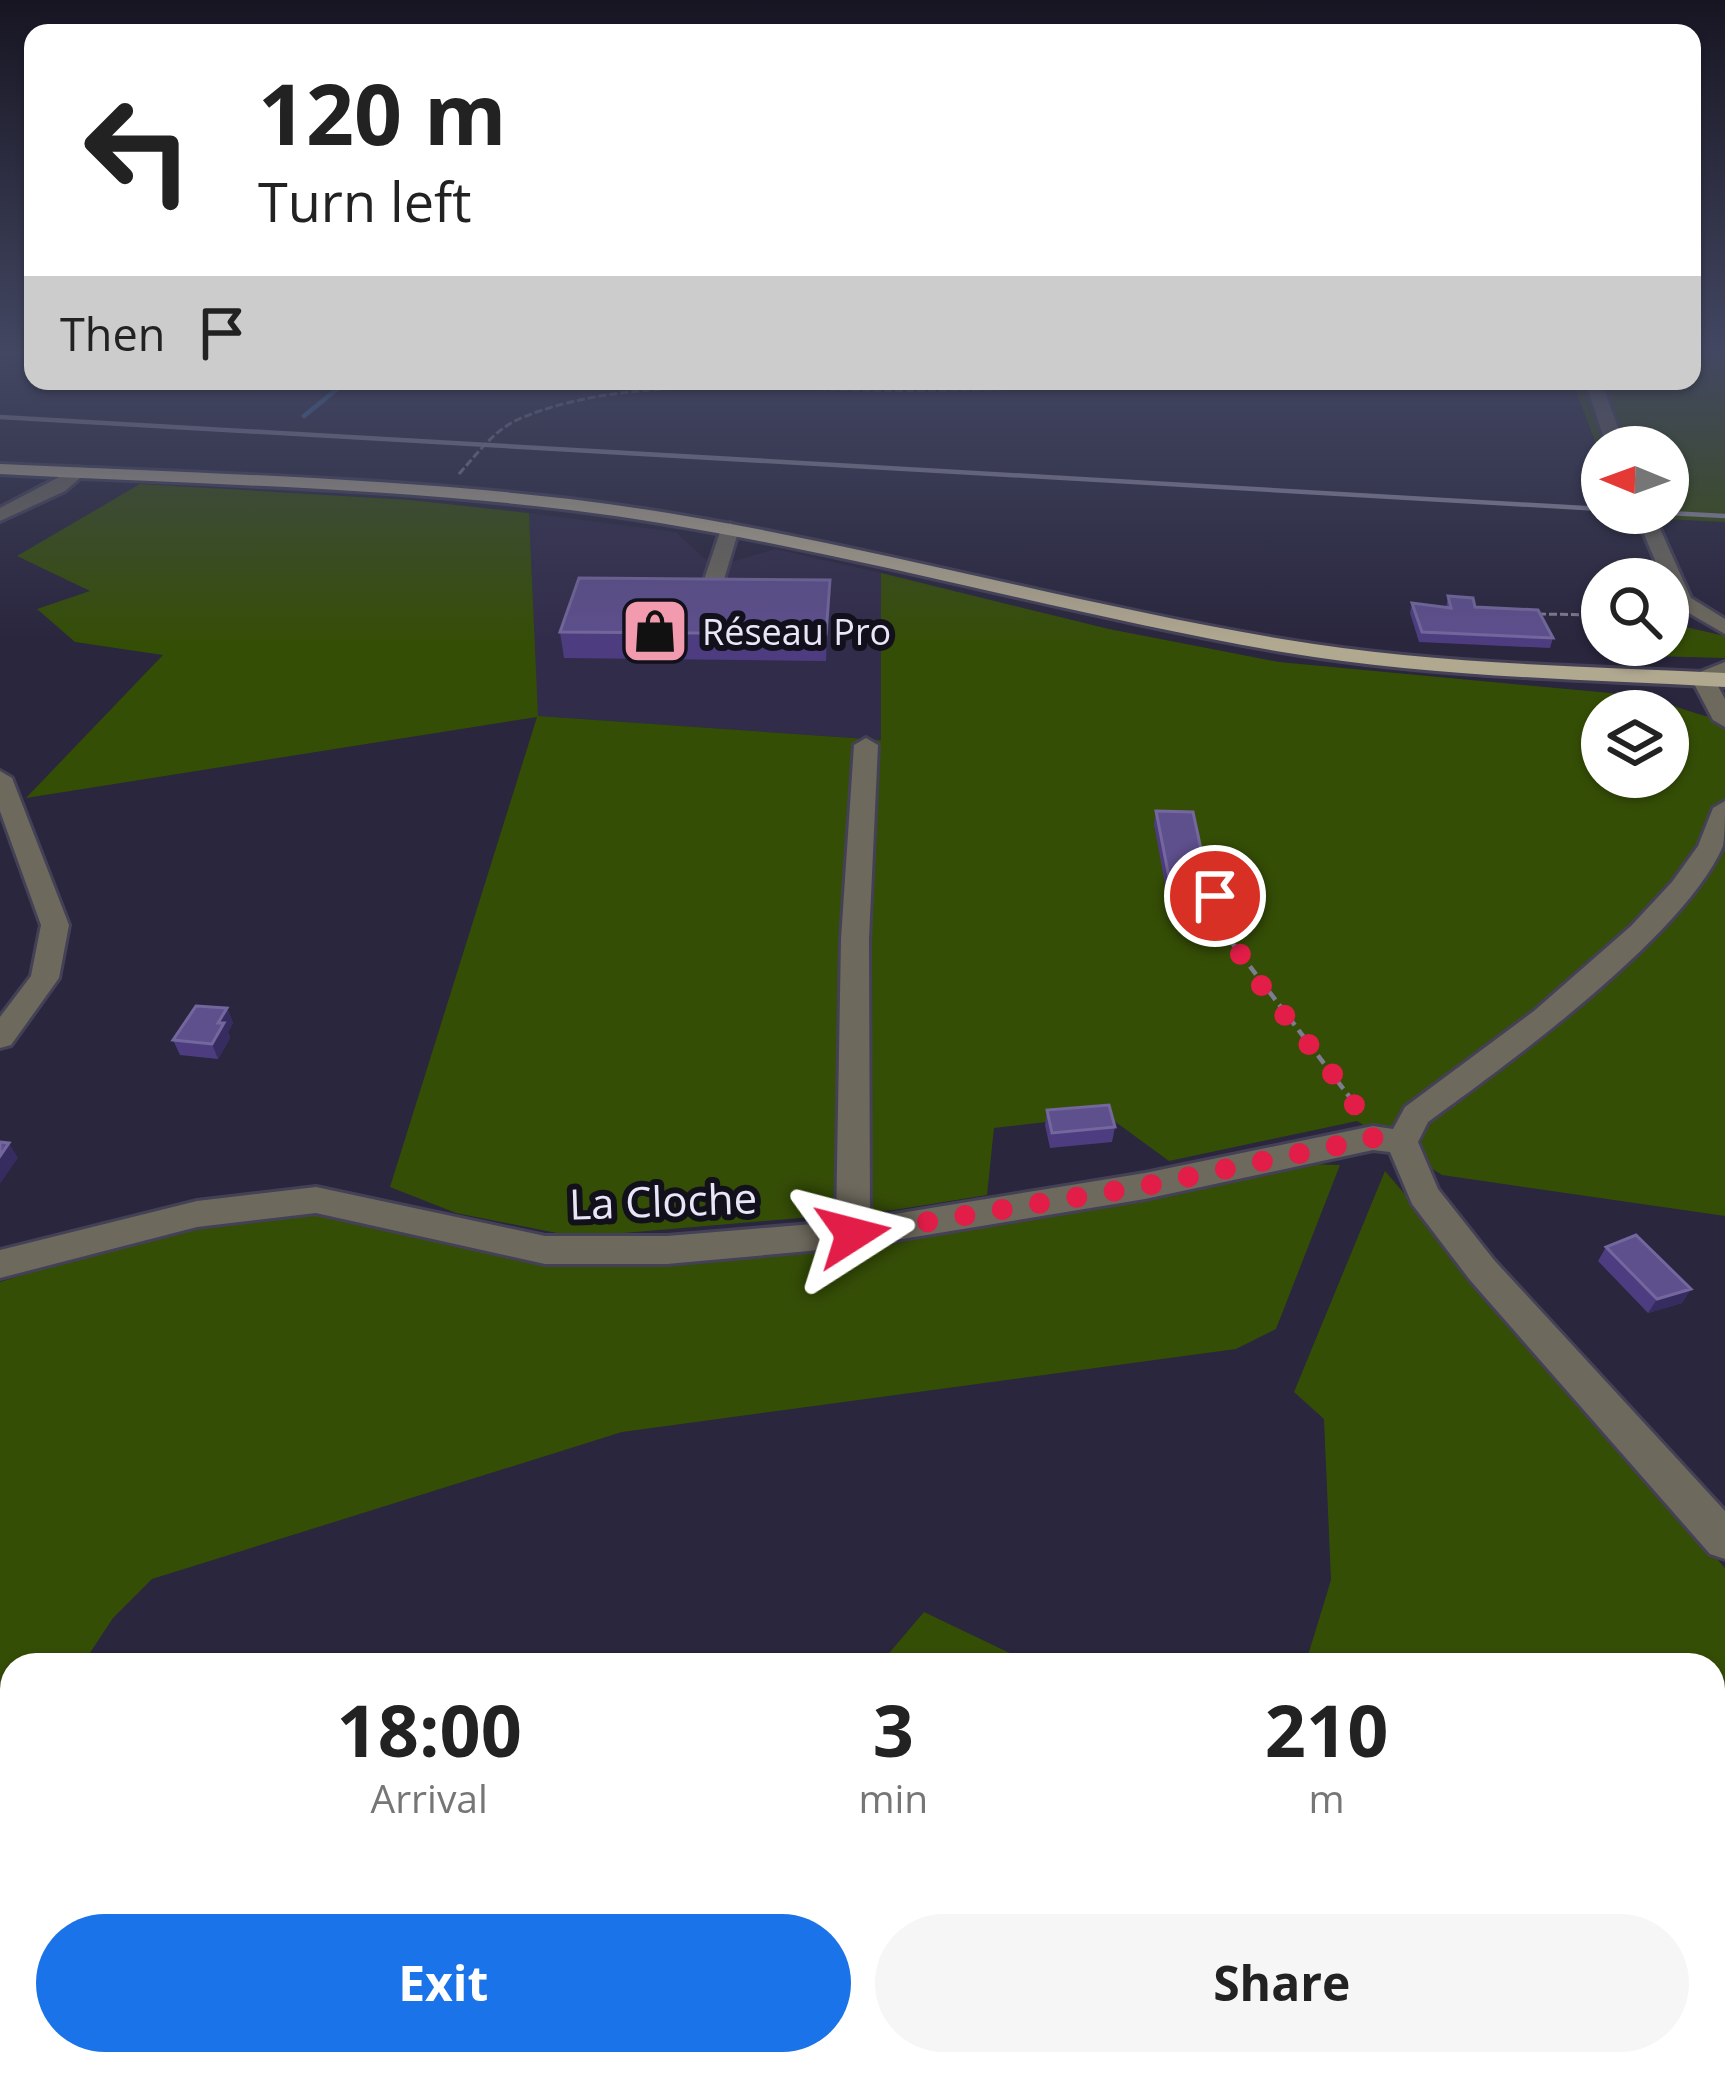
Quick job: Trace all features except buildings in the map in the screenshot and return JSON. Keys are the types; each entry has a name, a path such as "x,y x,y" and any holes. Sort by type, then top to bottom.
{"main road":[{"path":"0,469 443,492 730,529 1144,615 1398,649 1720,674"}],"street":[{"path":"0,514 59,487 78,472"},
{"path":"712,586 730,529"},
{"path":"1653,534 1682,601 1703,619 1725,628"},
{"path":"1720,674 1725,720"},
{"path":"853,1234 855,939 866,745"},
{"path":"0,778 55,925 45,978 0,1038"},
{"path":"1725,808 1692,874 1652,920 1563,1000 1388,1140 1482,1270 1725,1540"},
{"name":"La Cloche","path":"0,1264 197,1214 316,1200 545,1250 667,1250 853,1234 1388,1140"}],"path":[{"path":"443,492 482,450"},
{"path":"1520,613 1581,615"},
{"path":"1215,896 1226,935 1388,1140"}],"shaded area":[{"path":"529,513 676,532 705,559 735,561 775,549 881,573 882,740 537,716"}],"green space":[{"path":"1689,450 1725,450 1725,522 1689,520"},
{"path":"140,484 410,500 529,513 538,716 881,740 881,573 1109,629 1279,662 1581,690 1581,798 1689,798 1689,711 1725,720 1725,1216 1442,1175 1357,1121 1169,1161 1106,1115 994,1128 987,1195 894,1210 577,1237 456,1213 390,1187 537,717 26,798 163,655 75,642 37,609 90,591 17,556"},
{"path":"1689,628 1725,636 1725,658 1689,657"},
{"path":"1307,1164 1340,1165 1276,1329 1236,1349 622,1432 152,1579 113,1618 90,1653 0,1653 0,1282 116,1246 272,1213 325,1209 604,1259 775,1255 941,1232"},
{"path":"1385,1171 1725,1568 1725,1653 1309,1653 1331,1580 1324,1419 1294,1392"},
{"path":"924,1612 1010,1653 889,1653"}],"railway":[{"path":"571,450 1581,508"},
{"path":"1689,514 1725,516"}],"place":[{"name":"Réseau Pro","path":"655,631"}],"route":[{"path":"853,1234 1145,1186 1373,1138 1355,1100 1226,935 1215,896"}]}
